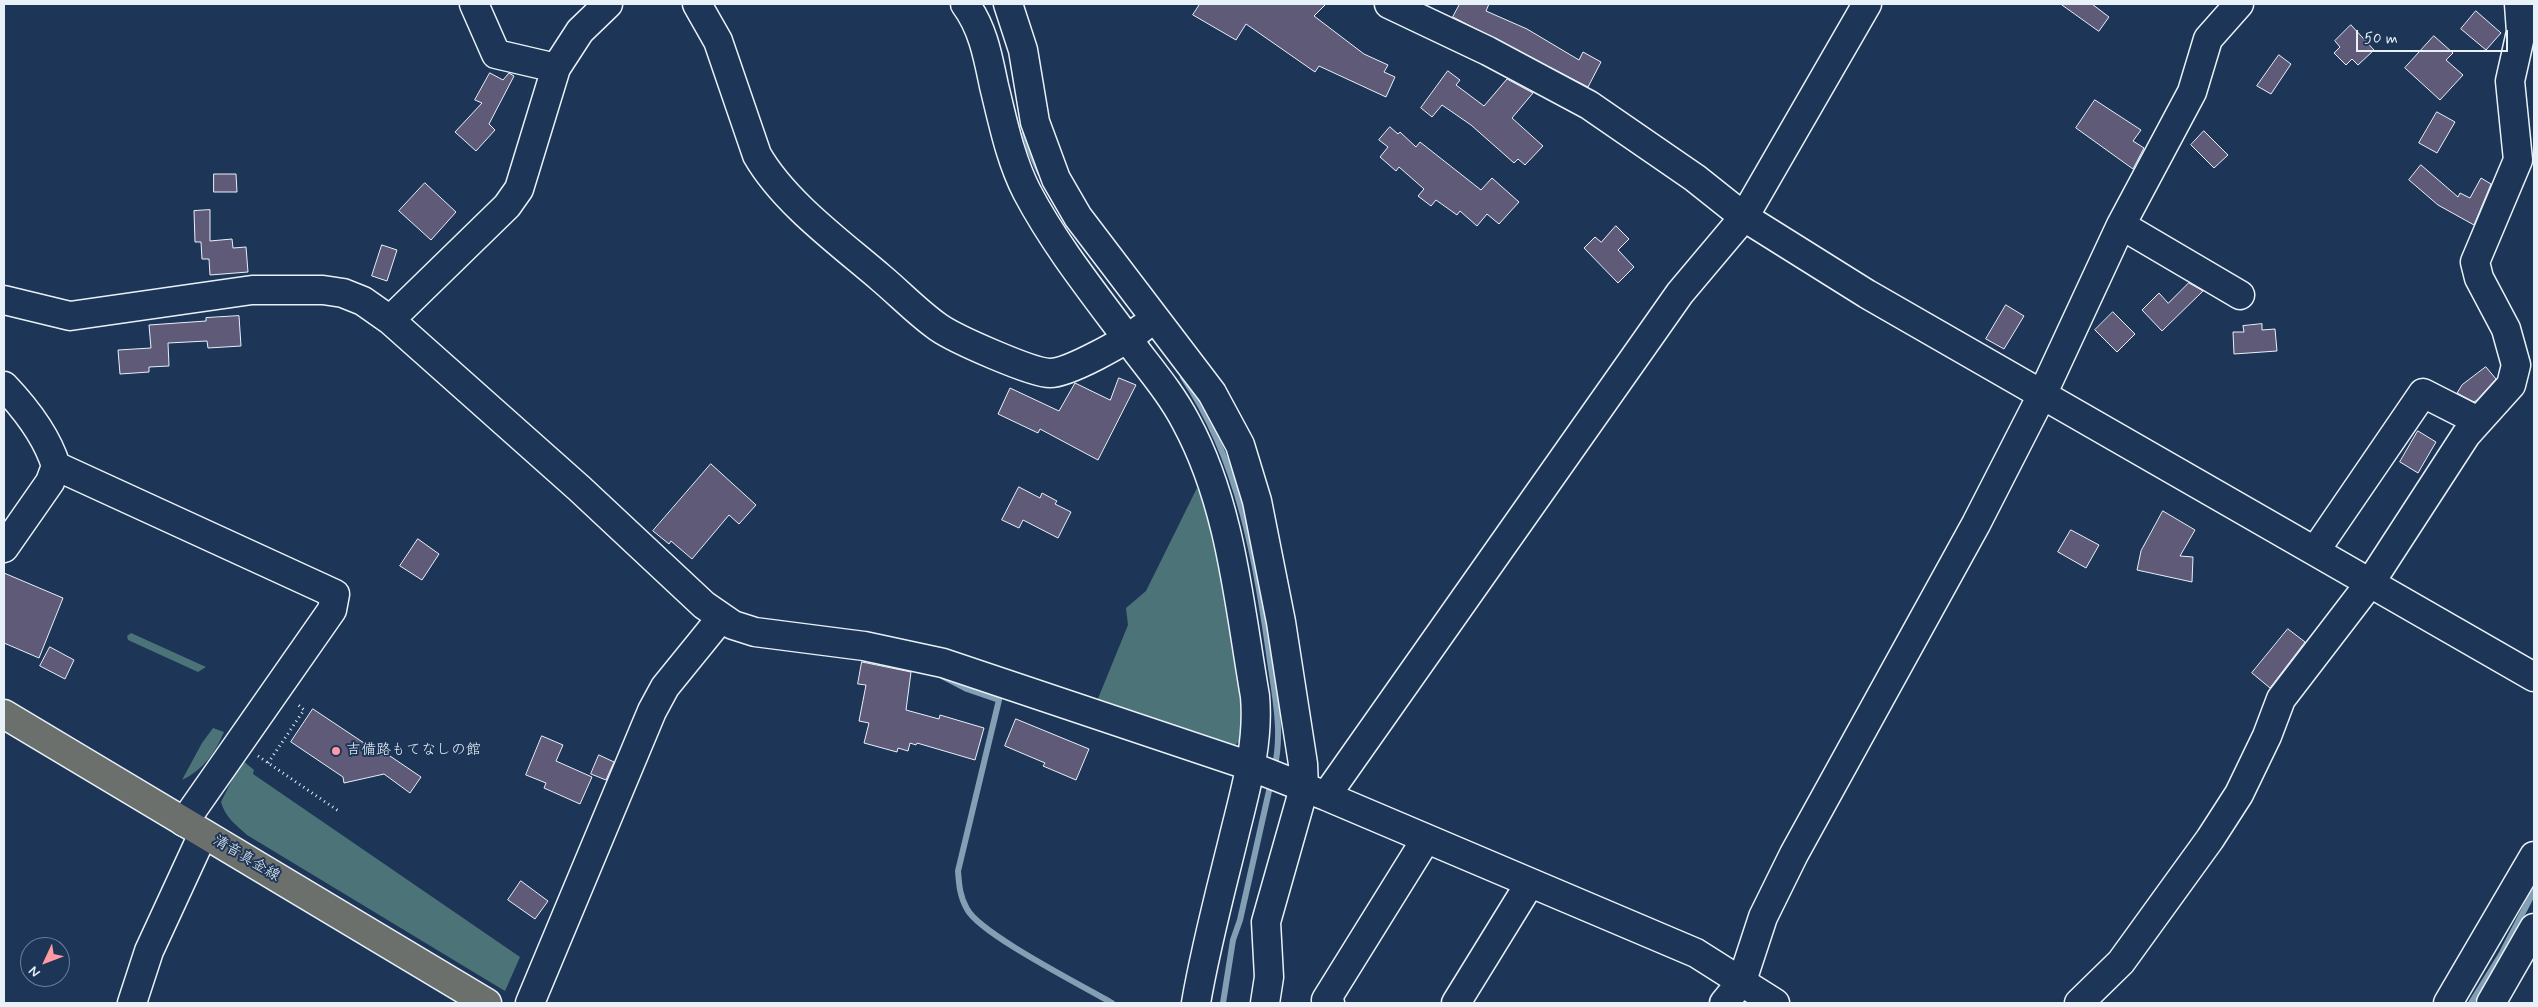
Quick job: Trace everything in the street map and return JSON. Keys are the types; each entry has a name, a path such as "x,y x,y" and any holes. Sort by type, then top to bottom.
{"main road":[{"name":"清音真金線","path":"4,714 487,1003"}],"street":[{"path":"474,4 496,54 556,68"},
{"path":"390,320 507,206 519,189 556,68 580,31 608,4"},
{"path":"697,4 718,41 758,155 767,172 835,238 939,328 1038,372 1053,373 1074,366 1143,327"},
{"path":"965,4 974,16 983,38 1013,159 1026,190 1045,223 1143,327 1212,393 1231,427 1249,470 1257,501 1282,622 1306,789"},
{"path":"1008,4 1023,50 1035,122 1056,179 1143,327 1204,457 1220,506 1255,696 1257,722 1256,769 1196,1003"},
{"path":"1389,4 1488,51 1589,105 1695,178 1744,217 1867,294 2534,677"},
{"path":"1265,1003 1269,977 1266,922 1306,789 1680,293 1744,217 1867,4"},
{"path":"1724,1003 1742,982 1764,917 1777,886 1976,524 2042,395 2121,225 2192,92 2208,39 2239,4"},
{"path":"2079,1003 2121,962 2210,839 2239,794 2268,736 2281,699 2370,583 2466,435 2511,385 2516,365 2506,329 2479,278 2475,262 2518,160 2510,80 2521,32 2519,4"},
{"path":"2121,225 2240,295"},
{"path":"4,300 70,316 252,290 323,290 363,301 390,320 580,489 704,605 721,618 755,632 864,646 944,663 1256,769 1696,954 1775,1003"},
{"path":"4,386 17,400 51,451 56,466 50,482 4,548"},
{"path":"2315,551 2423,393 2478,421"},
{"path":"56,466 335,594 332,610 239,743 194,828 132,1003"},
{"path":"530,1003 652,711 665,687 721,618"},
{"path":"1330,1003 1326,1000 1426,839"},
{"path":"2448,1003 2534,856"},
{"path":"1456,1003 1530,883"},
{"path":"2492,1003 2534,928"}],"path":[{"path":"268,763 304,710 278,688"},
{"path":"239,743 340,812"}],"green space":[{"path":"1197,488 1207,507 1245,686 1242,738 1232,749 1097,701 1128,625 1126,608 1146,591"},
{"path":"131,633 206,667 198,672 128,640 127,636"},
{"path":"213,728 224,732 217,747 202,766 182,780 202,743"},
{"path":"242,760 254,770 253,774 520,957 505,991 247,835 228,816 221,802"}],"building":[{"path":"1200,4 1326,4 1314,16 1364,54 1388,65 1384,72 1395,77 1386,97 1319,66 1315,72 1246,24 1236,40 1193,15"},
{"path":"1460,4 1489,4 1486,11 1527,29 1579,60 1583,52 1601,62 1588,87 1453,17"},
{"path":"2061,4 2092,4 2109,17 2099,31"},
{"path":"2476,11 2501,33 2486,50 2461,29"},
{"path":"2351,25 2374,50 2358,65 2352,59 2346,65 2334,53 2340,47 2335,41"},
{"path":"2434,36 2453,53 2446,60 2463,75 2440,100 2405,68"},
{"path":"2279,55 2291,64 2271,94 2257,86"},
{"path":"1448,71 1460,80 1456,85 1484,106 1507,79 1533,93 1512,118 1543,146 1525,165 1518,159 1514,163 1471,125 1442,105 1432,117 1421,108"},
{"path":"490,73 503,80 509,73 514,76 489,124 495,130 476,151 455,132 482,103 475,100"},
{"path":"2095,100 2141,130 2133,141 2144,148 2133,169 2076,128"},
{"path":"2437,112 2455,122 2437,153 2419,143"},
{"path":"1390,127 1398,134 1400,132 1416,147 1420,142 1481,190 1492,178 1519,202 1499,224 1487,214 1477,226 1460,211 1457,215 1436,200 1431,206 1418,196 1424,189 1399,167 1396,171 1380,157 1388,147 1379,140"},
{"path":"2204,131 2228,155 2214,168 2191,145"},
{"path":"2421,165 2458,197 2460,193 2470,198 2481,178 2491,184 2474,225 2438,205 2409,180"},
{"path":"214,174 236,174 237,192 214,192"},
{"path":"425,183 456,212 431,240 399,211"},
{"path":"210,210 210,241 232,239 233,248 246,247 248,272 210,275 209,259 202,259 201,242 195,242 194,211"},
{"path":"1616,226 1629,239 1618,250 1634,267 1618,283 1584,248 1595,237 1601,242"},
{"path":"382,245 397,250 387,281 372,276"},
{"path":"2189,283 2203,291 2162,331 2142,310 2159,293 2168,303"},
{"path":"2006,305 2024,316 2004,349 1986,339"},
{"path":"2113,312 2135,334 2117,352 2095,330"},
{"path":"239,316 241,346 208,348 207,341 168,343 169,366 149,367 149,372 120,374 118,350 151,348 149,325 206,321 206,318"},
{"path":"2262,324 2262,330 2275,329 2277,351 2234,354 2233,332 2244,332 2243,326"},
{"path":"2486,367 2496,379 2477,400 2474,402 2457,393 2462,385"},
{"path":"1119,378 1136,385 1098,460 1040,429 1038,433 998,414 1010,388 1059,411 1075,383 1110,400"},
{"path":"2418,431 2436,442 2418,473 2400,462"},
{"path":"711,464 756,505 739,524 729,515 692,559 671,541 669,544 653,531"},
{"path":"1019,487 1040,498 1042,493 1057,501 1055,504 1071,512 1058,538 1023,520 1019,528 1002,520"},
{"path":"2163,511 2195,530 2180,556 2193,557 2192,582 2137,570 2141,551"},
{"path":"2071,530 2099,545 2086,568 2058,552"},
{"path":"418,539 439,554 422,580 400,566"},
{"path":"4,573 63,598 39,658 4,643"},
{"path":"2288,629 2305,642 2270,688 2252,673"},
{"path":"50,647 74,660 65,679 40,666"},
{"path":"862,662 911,672 906,710 939,719 940,715 984,728 975,760 917,743 916,745 910,743 908,751 898,748 897,752 864,743 869,723 859,721 866,685 858,684"},
{"path":"313,709 385,757 387,754 421,777 410,793 384,774 344,783 343,777 291,742"},
{"path":"1016,719 1089,749 1076,780 1043,766 1045,763 1005,746"},
{"path":"542,736 563,745 556,761 592,777 580,804 544,788 546,783 526,775"},
{"path":"599,755 614,762 606,780 591,774"},
{"path":"521,881 548,901 535,919 508,900"}],"waterway":[{"path":"1025,133 1029,149 1040,173"},
{"path":"1183,377 1203,410 1219,443 1243,514 1259,587 1274,688 1278,729 1277,756 1274,770"},
{"path":"942,676 967,689 999,700 958,871 960,891 967,909 976,920 1011,945 1112,1003"},
{"path":"1223,1003 1233,940 1240,920 1271,782"},
{"path":"2471,1003 2502,953 2534,891"}],"place":[{"name":"吉備路もてなしの館","path":"336,751"}]}
